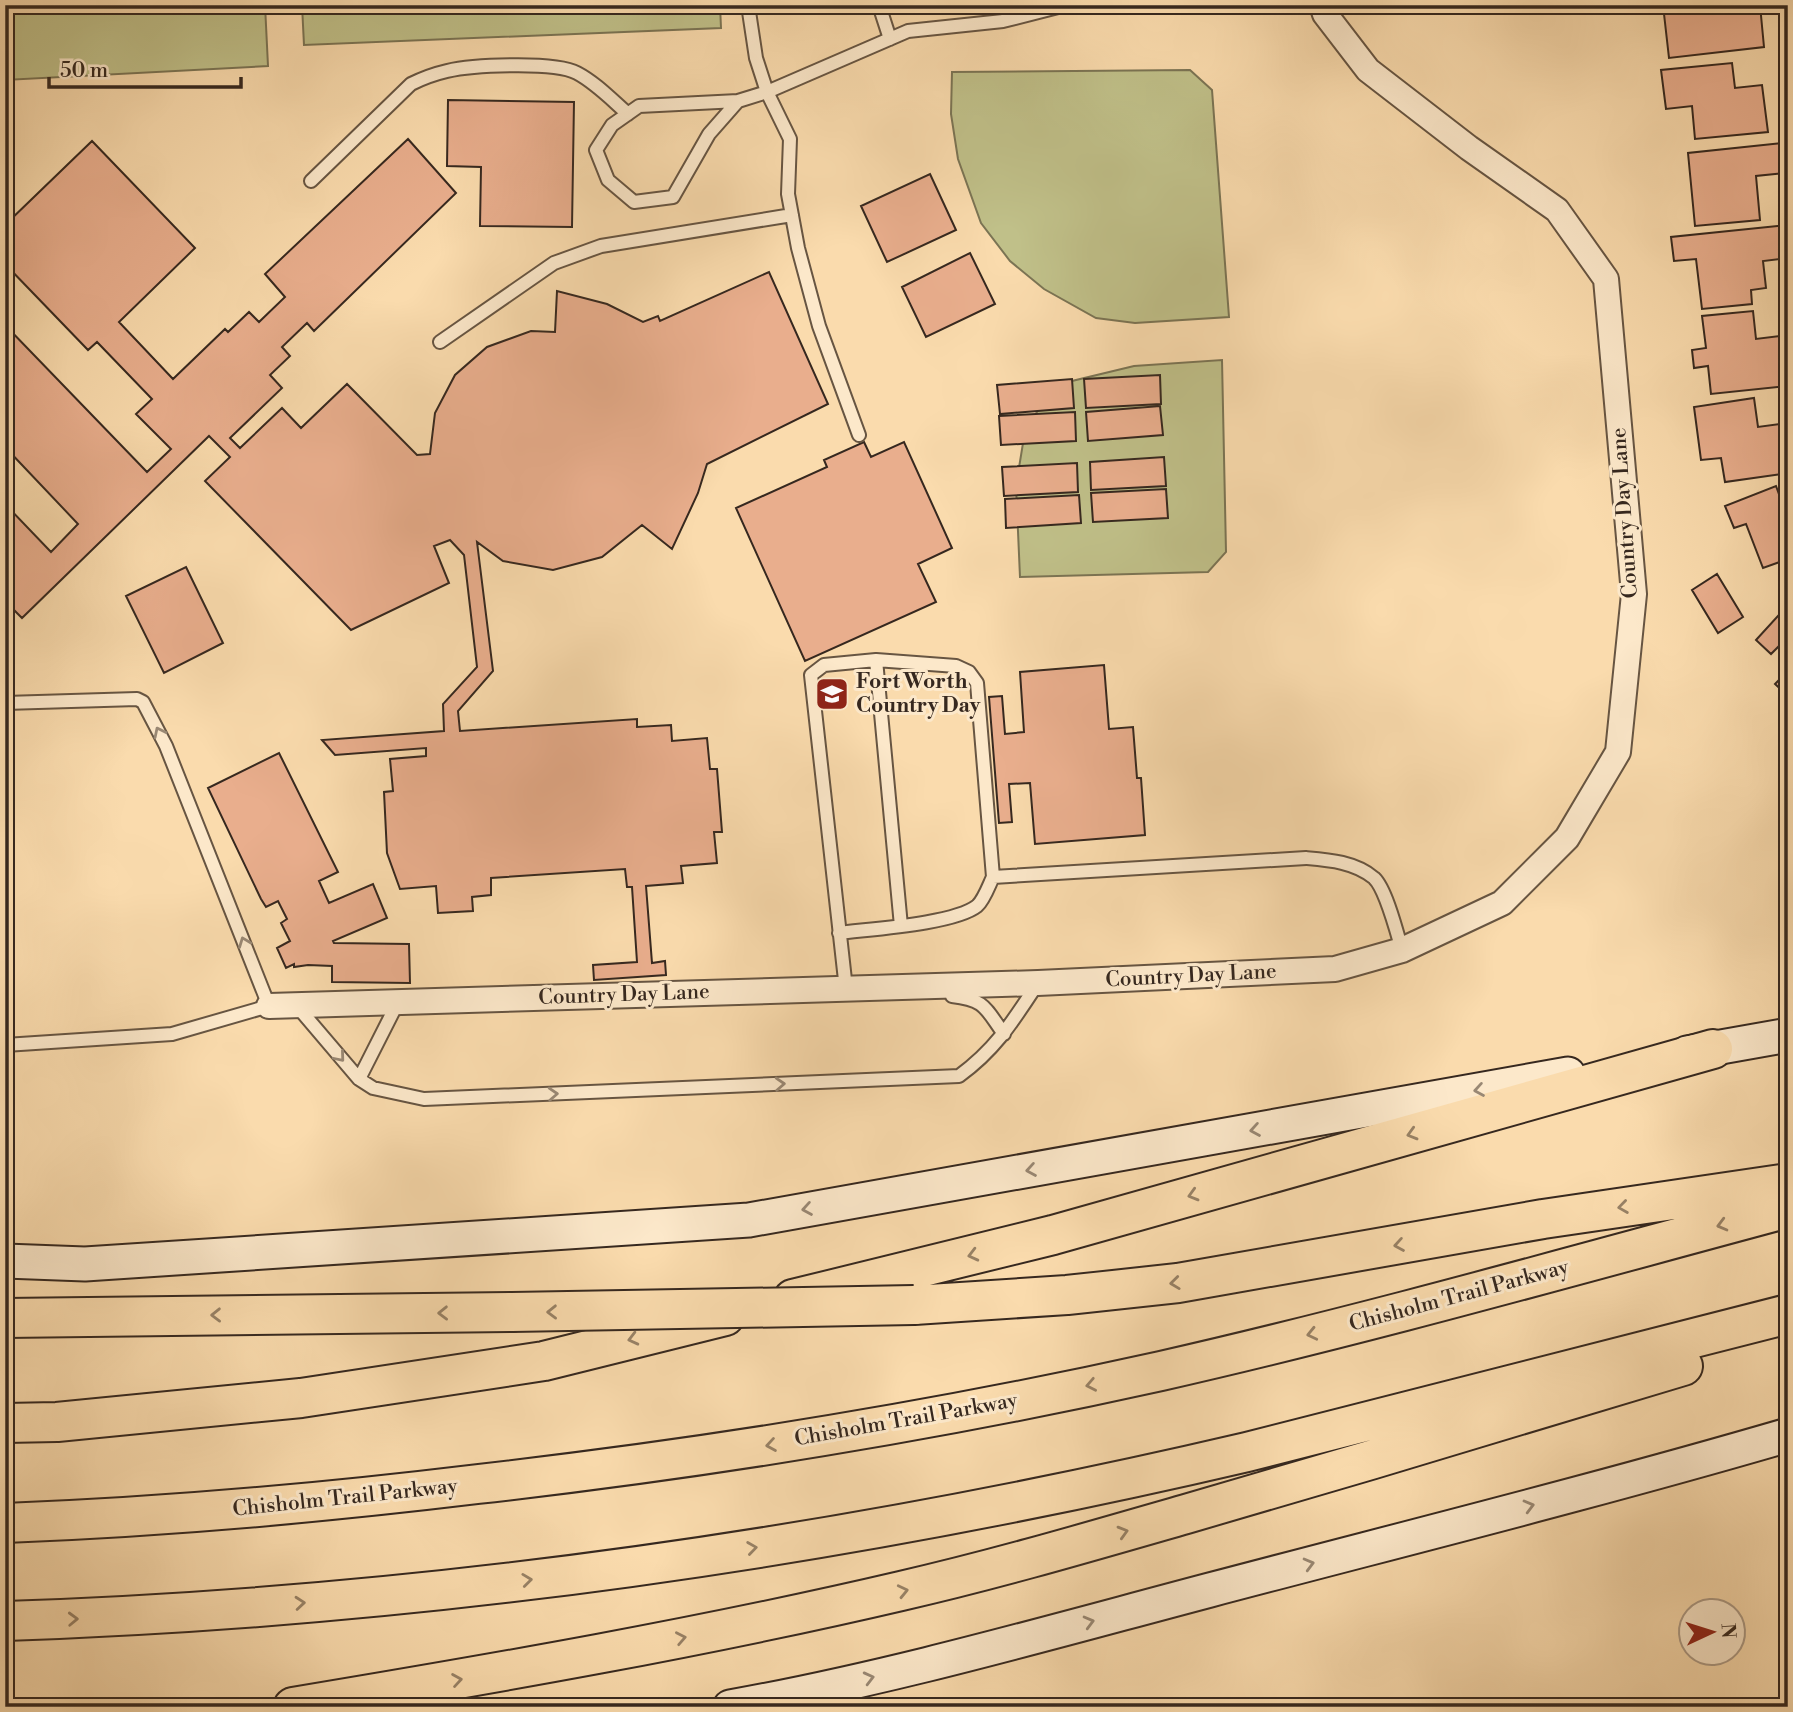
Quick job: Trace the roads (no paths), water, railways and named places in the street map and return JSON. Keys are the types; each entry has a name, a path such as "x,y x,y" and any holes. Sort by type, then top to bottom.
{"highway":[{"path":"5,1423 57,1422 301,1398 544,1361 1053,1235 1713,1049"},
{"path":"5,1318 914,1305 1067,1295 1178,1283 1543,1219 1788,1183"},
{"name":"Chisholm Trail Parkway","path":"5,1523 194,1513 394,1495 627,1467 844,1433 1171,1368 1410,1310 1788,1208"},
{"path":"5,1622 197,1612 436,1591 625,1566 887,1526 1210,1461 1788,1314"},
{"path":"293,1707 515,1671 738,1627 972,1574 1325,1474 1717,1356 1788,1330"}],"main road":[{"path":"5,1261 85,1264 749,1220 1788,1035"},
{"path":"730,1707 934,1662 1788,1435"}],"street":[{"name":"Country Day Lane","path":"269,1006 1038,983 1335,969 1402,950 1502,903 1567,838 1618,752 1634,594 1606,279 1557,210 1469,148 1368,70 1325,13 1322,5"}],"lane":[{"path":"748,5 756,58 767,92 790,139 788,194 798,248 818,326 859,435"},
{"path":"879,5 890,38"},
{"path":"738,101 709,134 673,197 634,202 608,180 596,150 612,125 639,106 738,101 767,92 908,31 1003,20 1066,5"},
{"path":"311,181 411,84 450,70 519,66 564,69 576,72 628,114"},
{"path":"440,342 554,263 601,246 792,215"},
{"path":"876,660 901,926"},
{"path":"839,933 950,917 978,905 993,877 977,684 970,673 956,666 876,660 824,665 811,675 839,933 846,989"},
{"path":"5,703 136,699 143,702 166,746 269,1006 172,1034 5,1045"},
{"path":"993,877 1306,858 1341,862 1375,879 1391,912 1402,950"},
{"path":"296,1004 359,1079 373,1088 424,1099 959,1076 981,1060 1004,1034 1038,983"},
{"path":"916,987 922,991 973,998 1004,1034"},
{"path":"359,1079 398,1002"}],"place":[{"name":"Fort Worth Country Day","path":"832,694"}]}
